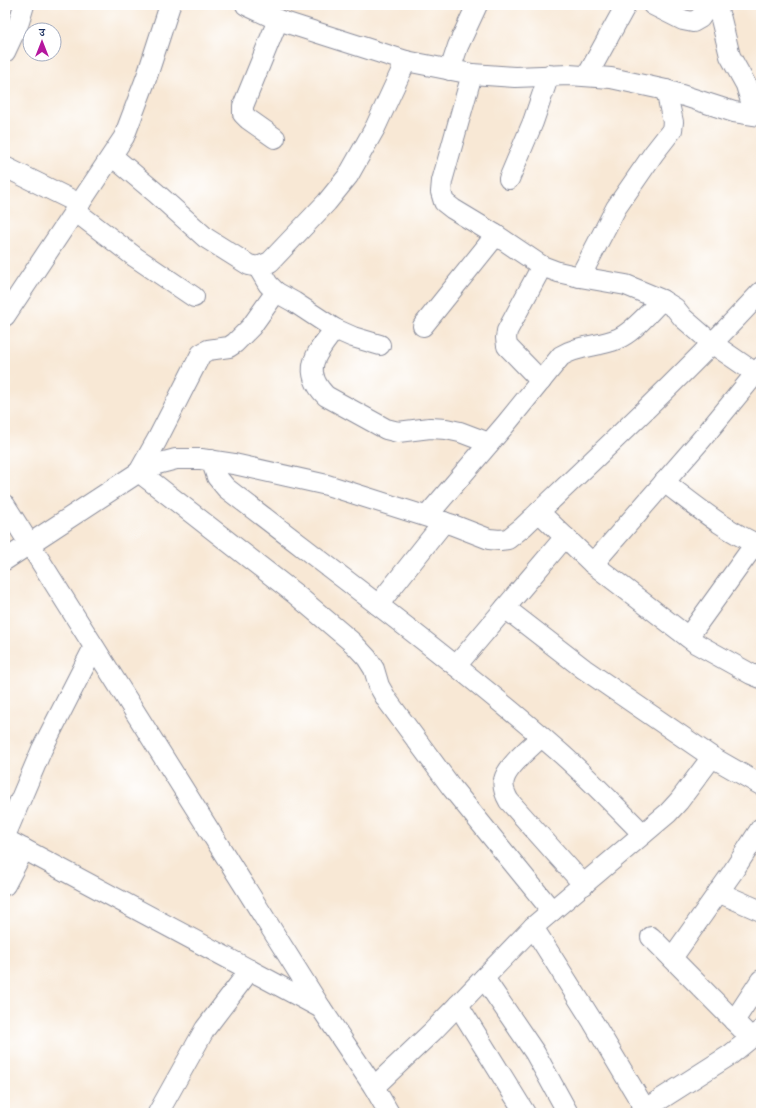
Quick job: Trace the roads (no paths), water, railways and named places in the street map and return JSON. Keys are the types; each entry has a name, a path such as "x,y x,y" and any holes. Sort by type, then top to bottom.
{"street":[{"path":"5,52 19,22 24,5"},
{"path":"5,316 124,137 147,76 170,5"},
{"path":"246,5 278,20 406,61 472,74 515,77 549,75 610,78 666,90 734,112 758,115 746,85 730,56 721,19 713,5"},
{"path":"450,70 458,46 477,5"},
{"path":"587,76 626,5"},
{"path":"653,5 683,20 693,22 700,18 709,5"},
{"path":"275,138 243,114 243,106 278,20"},
{"path":"112,156 206,238 249,265 258,267 270,262 327,202 348,176 375,128 406,61"},
{"path":"472,74 442,181 441,192 444,202 542,266 558,272 580,277 626,285 662,300 675,308 683,318 713,344 759,372 593,564"},
{"path":"509,179 533,122 549,75"},
{"path":"580,277 616,208 654,153 672,130 673,122 666,90"},
{"path":"5,167 77,208 135,257 194,297"},
{"path":"423,326 496,235"},
{"path":"541,381 507,346 506,338 507,331 542,266"},
{"path":"258,267 268,284 276,292 335,329 353,337 380,345"},
{"path":"139,472 201,354 208,350 229,348 251,327 276,292"},
{"path":"5,560 139,472 176,458 201,458 234,464 327,486 435,519 489,539 508,539 539,512 713,344 761,292"},
{"path":"378,605 435,519 490,443 561,356 570,350 605,343 622,337 662,300"},
{"path":"335,329 318,351 313,361 315,380 318,388 326,396 386,429 398,432 430,428 446,429 460,432 490,443"},
{"path":"211,460 217,477 226,488 456,666 599,788 643,834"},
{"path":"139,472 294,593 353,643 367,658 374,669 379,686 387,700 452,788 552,911"},
{"path":"664,482 724,527 758,545 688,637"},
{"path":"5,505 322,1008 374,1087 383,1111"},
{"path":"539,512 593,564 688,637 704,648 761,678"},
{"path":"456,666 565,537"},
{"path":"505,608 584,669 712,757 761,785"},
{"path":"94,647 42,749 5,838 322,1008"},
{"path":"541,737 510,768 504,780 504,791 509,801 584,885"},
{"path":"374,1087 433,1031 533,927 668,813 679,801 712,757"},
{"path":"672,958 761,828"},
{"path":"5,885 24,849"},
{"path":"718,892 761,911"},
{"path":"533,927 593,1022 642,1111 730,1054 756,1034 734,1021 651,937"},
{"path":"158,1113 205,1029 250,970"},
{"path":"484,978 535,1053 568,1113"},
{"path":"734,1021 761,980"},
{"path":"458,1005 525,1113"}]}
